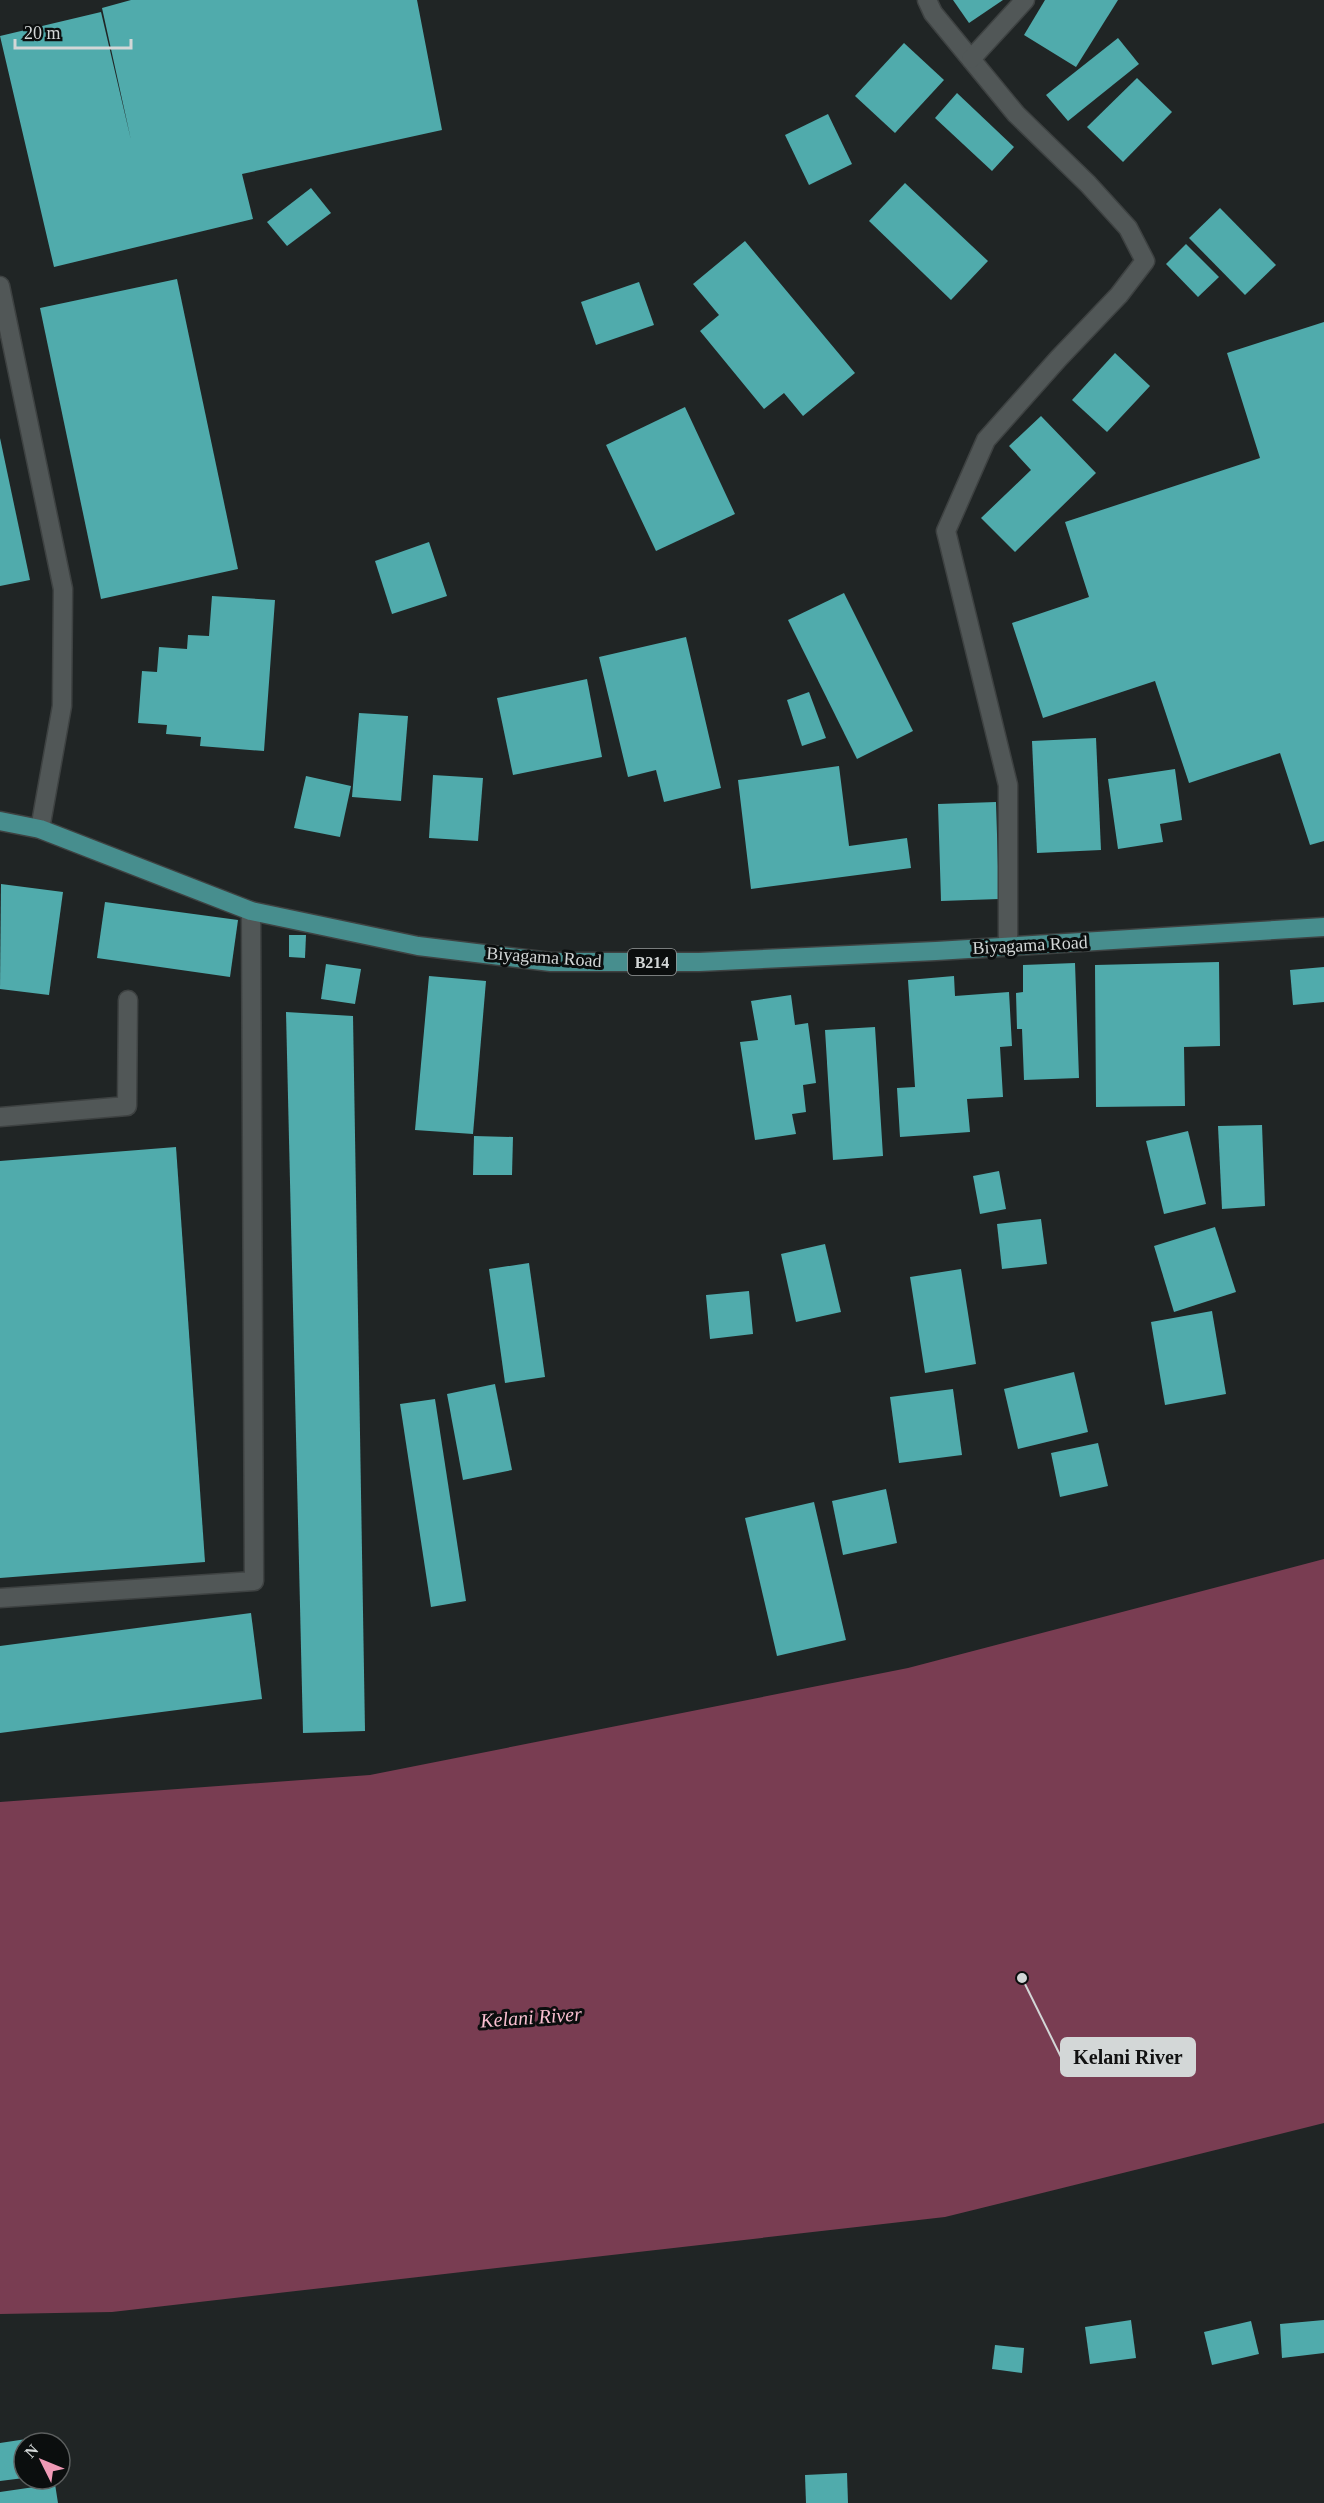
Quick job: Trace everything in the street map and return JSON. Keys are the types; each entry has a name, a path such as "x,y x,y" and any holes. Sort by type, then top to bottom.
{"main road":[{"name":"Biyagama Road","path":"0,822 40,829 251,911 418,946 551,962 699,962 1324,927"}],"street":[{"path":"927,0 933,13 1016,114 1088,184 1128,228 1144,261 1119,295 986,440 946,531 1008,785 1008,946"},
{"path":"971,59 1025,0"},
{"path":"0,286 63,589 62,706 40,829"},
{"path":"0,1598 254,1581 251,911"},
{"path":"0,1117 127,1106 128,1000"}],"water":[{"path":"1324,1559 1324,2123 945,2217 112,2312 0,2314 0,1802 370,1775 908,1668"}],"building":[{"path":"131,0 417,0 442,130 242,174 253,219 54,267 0,36 101,12 131,140 102,8"},
{"path":"953,0 1003,0 969,23"},
{"path":"1045,0 1118,0 1076,67 1024,35"},
{"path":"1118,38 1139,64 1068,121 1046,95"},
{"path":"904,43 944,80 895,133 855,96"},
{"path":"1137,78 1172,112 1123,162 1087,127"},
{"path":"957,93 1014,147 992,171 935,118"},
{"path":"828,114 852,164 809,185 785,135"},
{"path":"905,183 988,261 951,300 869,221"},
{"path":"311,188 331,213 287,246 267,222"},
{"path":"1220,208 1276,265 1245,295 1189,238"},
{"path":"745,241 855,373 803,416 784,393 764,409 700,331 719,315 693,284"},
{"path":"1186,244 1219,277 1198,297 1166,264"},
{"path":"177,279 238,569 101,599 40,308"},
{"path":"639,282 654,325 596,345 581,302"},
{"path":"1324,322 1324,841 1310,845 1280,753 1189,783 1155,681 1043,718 1012,623 1089,597 1065,522 1260,458 1227,353"},
{"path":"1115,353 1150,386 1107,432 1072,400"},
{"path":"685,407 735,514 656,551 606,445"},
{"path":"1041,416 1096,473 1015,552 981,518 1031,470 1009,446"},
{"path":"0,438 30,580 0,586"},
{"path":"429,542 447,596 392,614 375,561"},
{"path":"844,593 913,731 857,759 788,620"},
{"path":"212,596 275,600 264,751 200,746 201,737 166,734 167,725 138,723 142,671 157,672 159,647 187,649 188,635 209,636"},
{"path":"686,637 721,788 664,802 656,770 628,777 599,657"},
{"path":"587,679 602,757 513,775 497,698"},
{"path":"809,692 826,738 802,746 787,700"},
{"path":"359,713 408,716 401,801 352,797"},
{"path":"1096,738 1101,850 1037,853 1032,741"},
{"path":"839,766 849,846 907,838 911,868 751,889 738,780"},
{"path":"1175,769 1182,820 1160,824 1163,842 1118,849 1108,779"},
{"path":"433,775 483,778 478,841 429,838"},
{"path":"306,776 351,786 340,837 294,828"},
{"path":"996,802 999,899 941,901 938,804"},
{"path":"1,884 63,892 49,995 0,989"},
{"path":"105,902 238,920 230,977 97,958"},
{"path":"289,935 306,935 305,958 289,957"},
{"path":"1219,962 1220,1046 1184,1047 1185,1106 1096,1107 1095,965"},
{"path":"1075,963 1079,1078 1024,1080 1022,1029 1017,1029 1016,993 1023,992 1023,965"},
{"path":"326,964 361,969 355,1004 321,999"},
{"path":"1324,967 1324,1002 1293,1005 1290,970"},
{"path":"429,976 486,981 473,1134 415,1130"},
{"path":"954,976 955,996 1009,992 1012,1046 1000,1047 1003,1097 967,1099 970,1132 900,1137 897,1088 915,1087 908,980"},
{"path":"791,995 795,1025 808,1023 816,1083 803,1085 806,1112 792,1114 796,1134 755,1140 740,1042 758,1040 751,1001"},
{"path":"286,1012 353,1016 365,1731 303,1733"},
{"path":"875,1027 883,1156 833,1160 825,1030"},
{"path":"1262,1125 1265,1206 1222,1209 1218,1126"},
{"path":"1188,1131 1206,1204 1164,1214 1146,1141"},
{"path":"474,1136 513,1137 512,1175 473,1175"},
{"path":"176,1147 205,1562 0,1578 0,1161"},
{"path":"999,1171 1006,1209 980,1214 973,1176"},
{"path":"1041,1219 1047,1264 1002,1269 997,1224"},
{"path":"1215,1227 1236,1292 1174,1312 1154,1246"},
{"path":"825,1244 841,1312 796,1322 781,1254"},
{"path":"529,1263 545,1377 505,1383 489,1269"},
{"path":"961,1269 976,1364 925,1373 910,1277"},
{"path":"749,1291 753,1334 710,1339 706,1295"},
{"path":"1212,1311 1226,1394 1165,1405 1151,1322"},
{"path":"1074,1372 1088,1432 1018,1449 1004,1389"},
{"path":"495,1384 512,1470 463,1480 447,1394"},
{"path":"953,1389 962,1455 899,1463 890,1397"},
{"path":"435,1399 466,1601 431,1607 400,1404"},
{"path":"1098,1443 1108,1486 1060,1497 1051,1453"},
{"path":"886,1489 897,1543 843,1555 832,1501"},
{"path":"814,1502 846,1640 777,1656 745,1518"},
{"path":"251,1613 262,1699 0,1733 0,1646"},
{"path":"1131,2320 1136,2358 1090,2364 1085,2327"},
{"path":"1324,2320 1324,2353 1282,2358 1280,2324"},
{"path":"1251,2321 1259,2354 1212,2365 1204,2332"},
{"path":"995,2345 1024,2348 1022,2373 992,2369"},
{"path":"12,2441 12,2480 0,2481 0,2443"},
{"path":"847,2473 848,2503 806,2503 805,2475"},
{"path":"56,2491 58,2503 0,2503 0,2492"}],"place":[{"name":"Kelani River","path":"1022,1978"}]}
